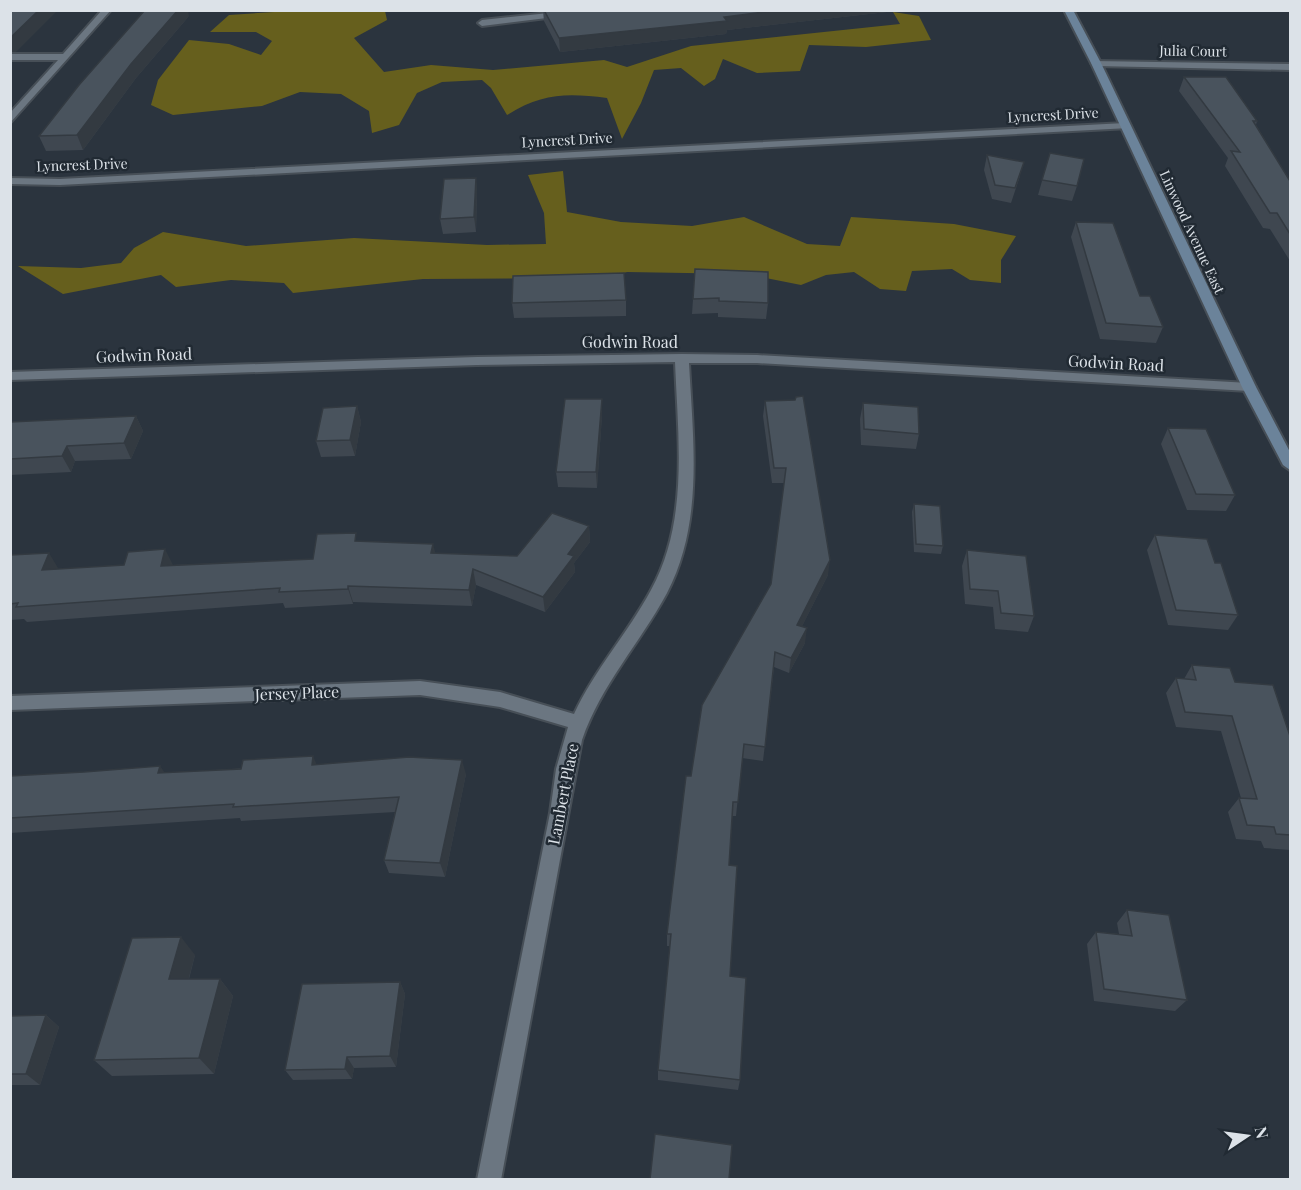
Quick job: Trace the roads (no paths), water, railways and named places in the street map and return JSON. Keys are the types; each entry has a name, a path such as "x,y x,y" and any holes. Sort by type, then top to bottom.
{"main road":[{"name":"Linwood Avenue East","path":"1068,10 1096,63 1249,387 1290,465"}],"street":[{"path":"10,120 107,10"},
{"path":"482,24 608,10"},
{"path":"10,57 66,57"},
{"name":"Julia Court","path":"1096,63 1290,67"},
{"name":"Lyncrest Drive","path":"10,181 60,182 1125,126"},
{"name":"Godwin Road","path":"10,376 457,359 682,358 757,359 1249,387"},
{"name":"Lambert Place","path":"489,1179 560,813 567,758 578,723 590,698 647,615 668,573 680,532 685,493 682,358"},
{"name":"Jersey Place","path":"10,703 420,688 476,693 537,707 578,723"}]}
